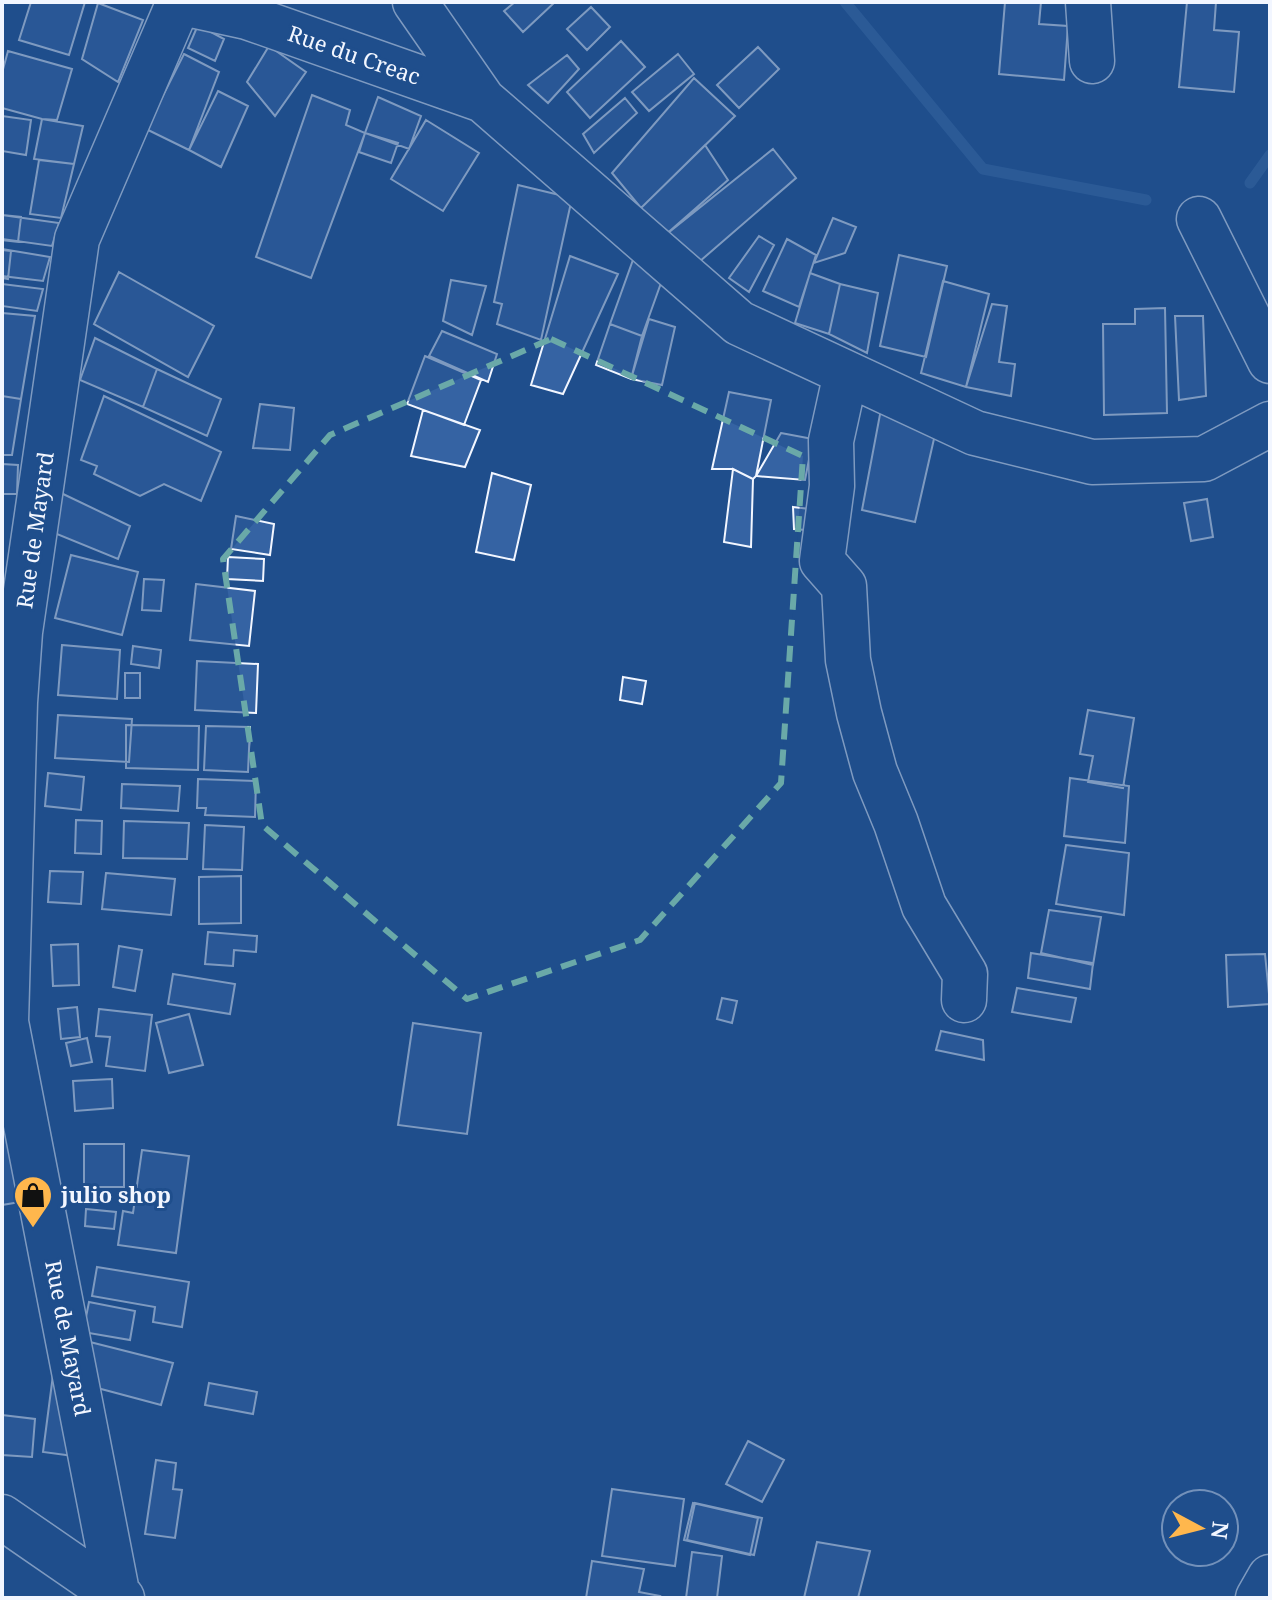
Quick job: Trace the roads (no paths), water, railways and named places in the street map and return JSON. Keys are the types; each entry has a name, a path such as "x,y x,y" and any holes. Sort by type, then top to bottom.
{"street":[{"name":"Rue du Creac","path":"178,2 247,17 483,100"},
{"name":"Rue de Mayard","path":"120,1597 6,1022 15,702 20,632 77,239 178,2"},
{"path":"415,2 483,100 739,323 975,433 1092,462 1204,459 1270,424"},
{"path":"1088,2 1092,61"},
{"path":"1199,219 1270,361"},
{"path":"846,373 831,441 832,486 822,561 844,586 848,660 875,772 924,906 965,974 964,1000"},
{"path":"2,1517 120,1597"},
{"path":"1258,1598 1270,1577"}],"waterway":[{"path":"845,2 983,169 1146,200"},
{"path":"1250,183 1270,155"}],"place":[{"name":"julio shop","path":"33,1229"}]}
